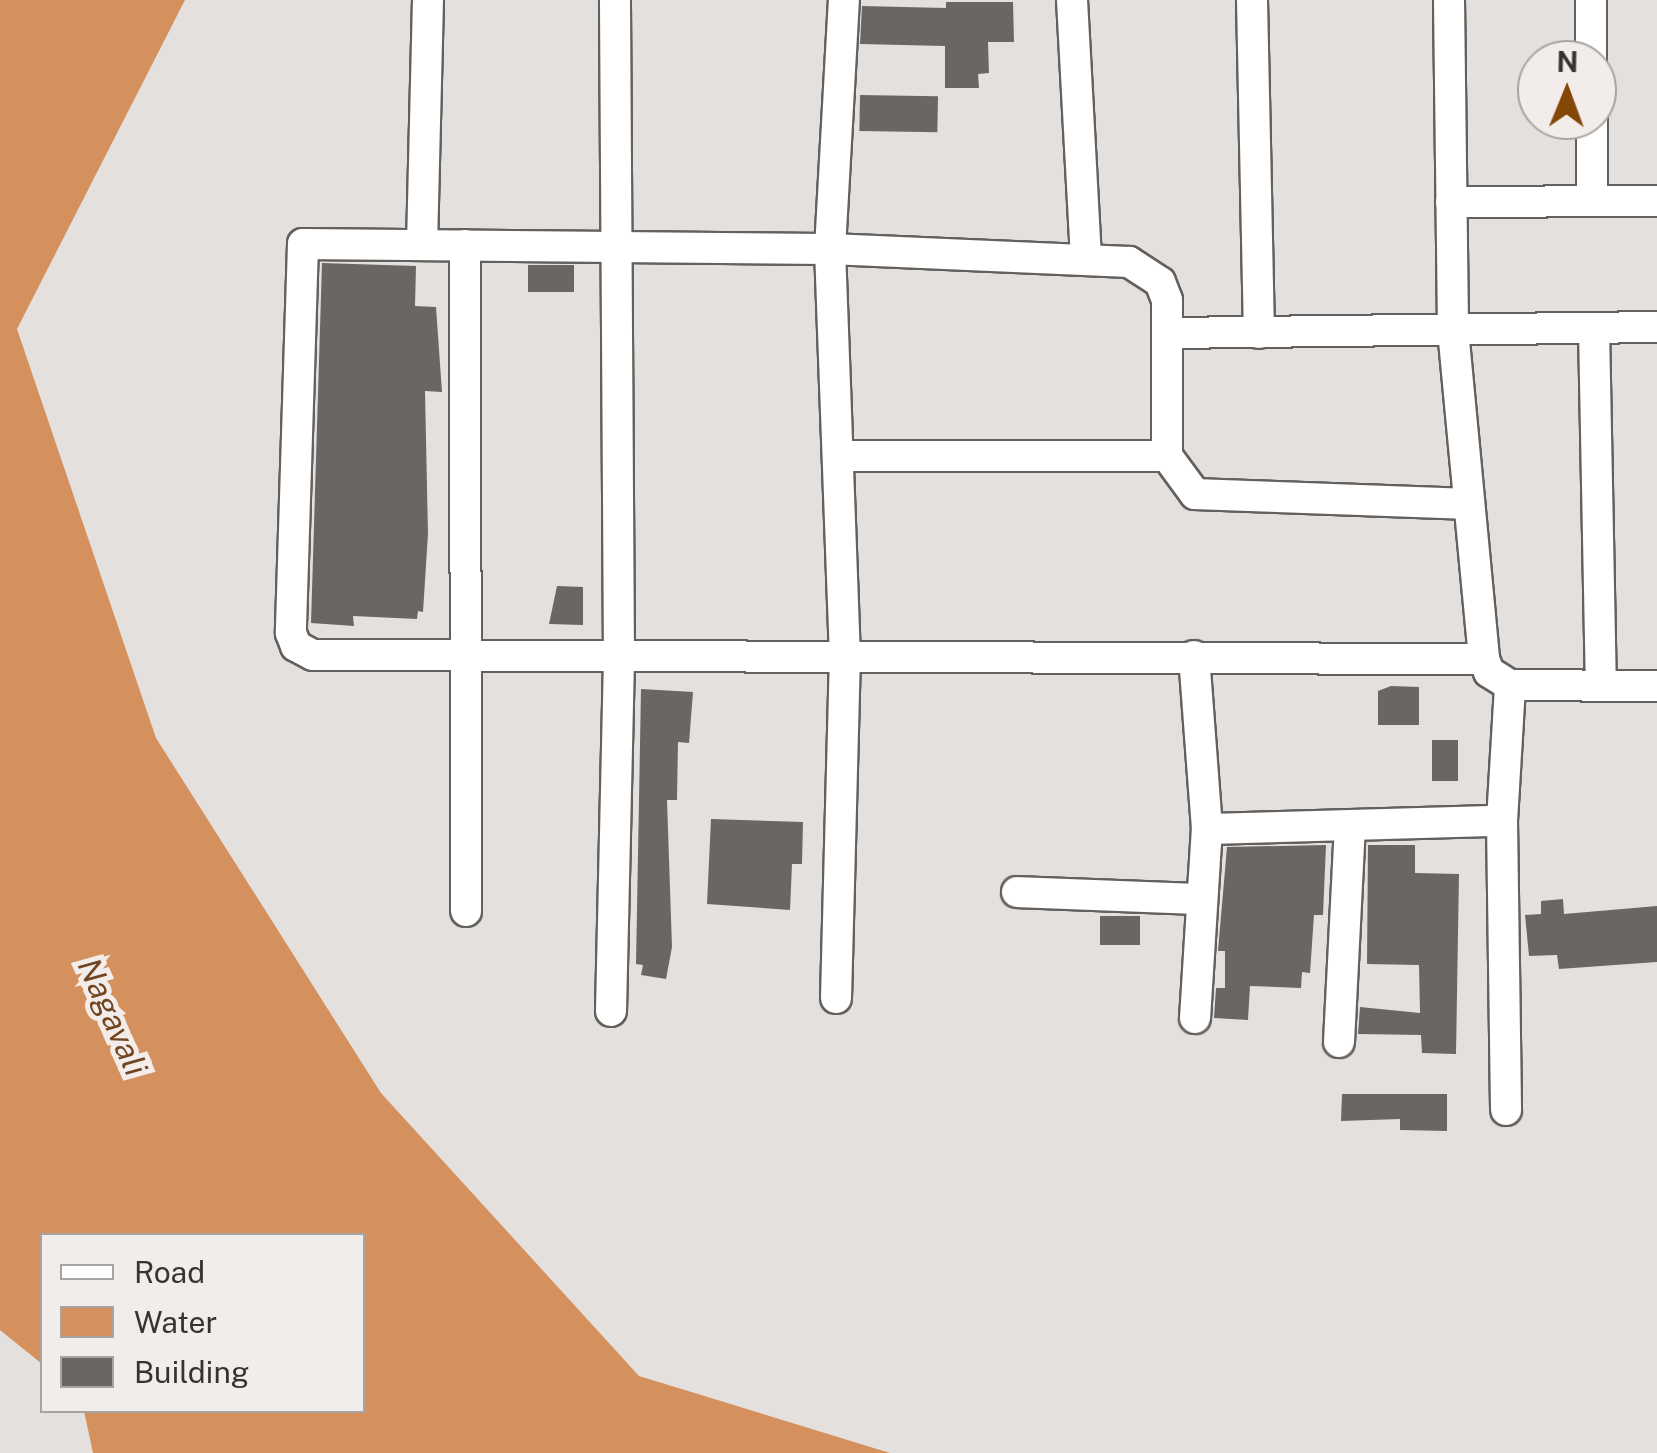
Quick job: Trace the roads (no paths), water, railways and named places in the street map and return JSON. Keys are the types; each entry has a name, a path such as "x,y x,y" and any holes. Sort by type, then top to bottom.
{"street":[{"path":"422,245 428,0"},
{"path":"610,1011 620,659 615,0"},
{"path":"836,998 845,658 830,249 844,0"},
{"path":"1072,0 1086,259"},
{"path":"1252,0 1260,333"},
{"path":"1449,0 1453,330 1484,659 1489,672 1510,685 1657,686"},
{"path":"1591,0 1591,40"},
{"path":"1592,140 1592,200"},
{"path":"1451,202 1657,202"},
{"path":"1469,504 1212,499 1182,482 1167,456 1167,300 1148,270 1086,259 830,249 303,244 291,633 296,646 313,655 1484,659"},
{"path":"466,245 466,912"},
{"path":"1169,333 1657,327"},
{"path":"1594,328 1601,686"},
{"path":"838,456 1167,456"},
{"path":"1194,656 1206,829 1195,1018"},
{"path":"1506,1110 1502,822 1510,685"},
{"path":"1206,829 1502,822"},
{"path":"1339,1042 1350,826"},
{"path":"1017,892 1202,899"}],"water":[{"name":"Nagavali","path":"0,0 185,0 17,329 156,738 381,1093 639,1376 890,1453 93,1453 84,1413 365,1413 365,1233 40,1233 40,1362 0,1330"}]}
